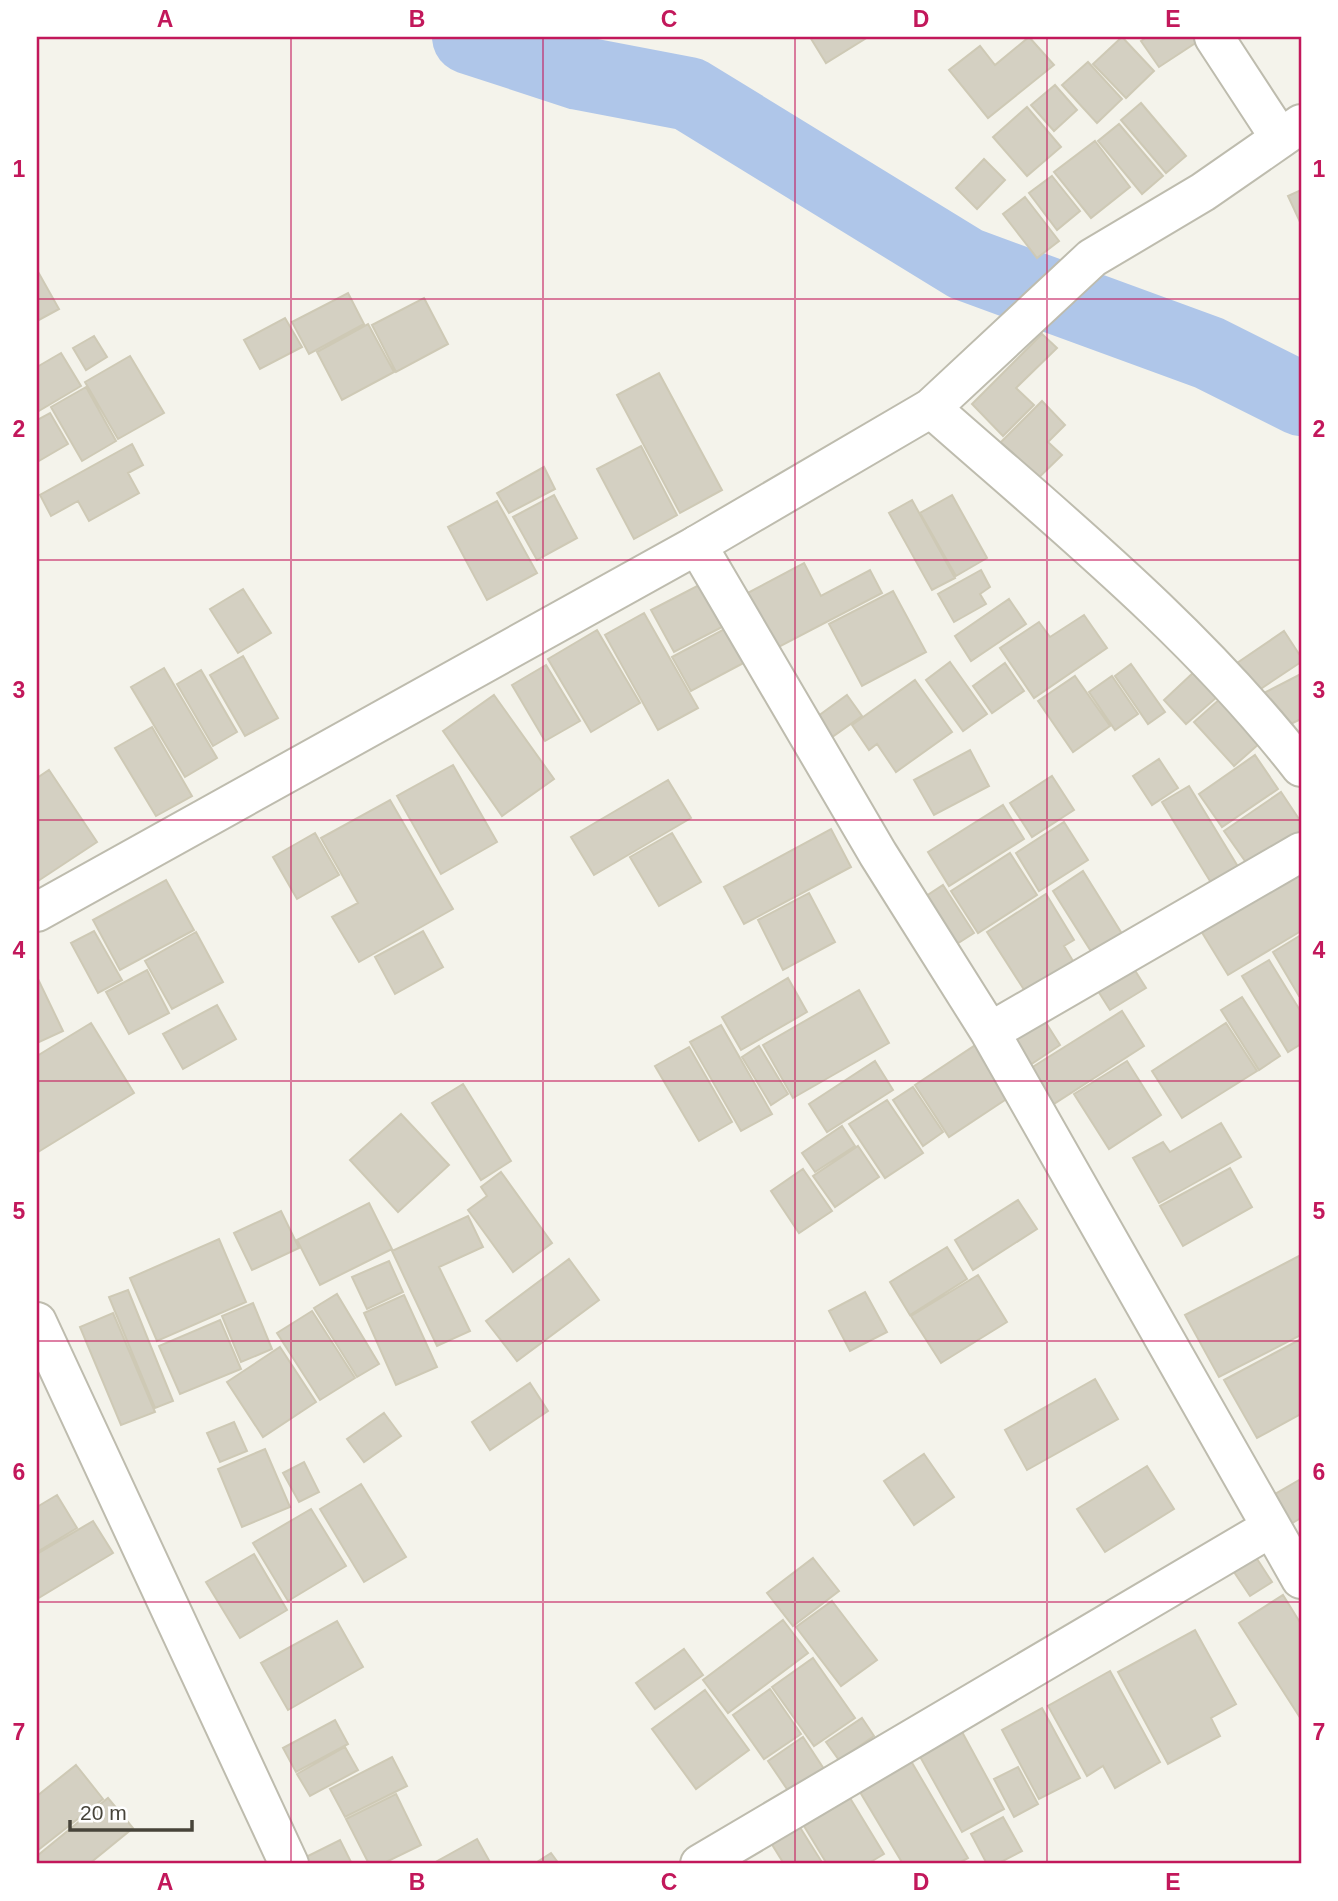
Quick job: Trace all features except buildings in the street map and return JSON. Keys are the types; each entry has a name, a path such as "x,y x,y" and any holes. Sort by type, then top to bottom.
{"street":[{"path":"37,912 697,545 931,408 1092,258 1203,191 1291,131 1214,37"},
{"path":"931,408 1118,573 1205,656 1258,712 1301,767"},
{"path":"697,545 878,854 990,1032 1270,1528 1301,1578"},
{"path":"990,1032 1301,852"},
{"path":"37,1322 289,1864"},
{"path":"701,1864 1270,1528"}],"waterway":[{"path":"469,37 579,73 689,94 966,264 1209,353 1301,399"}]}
